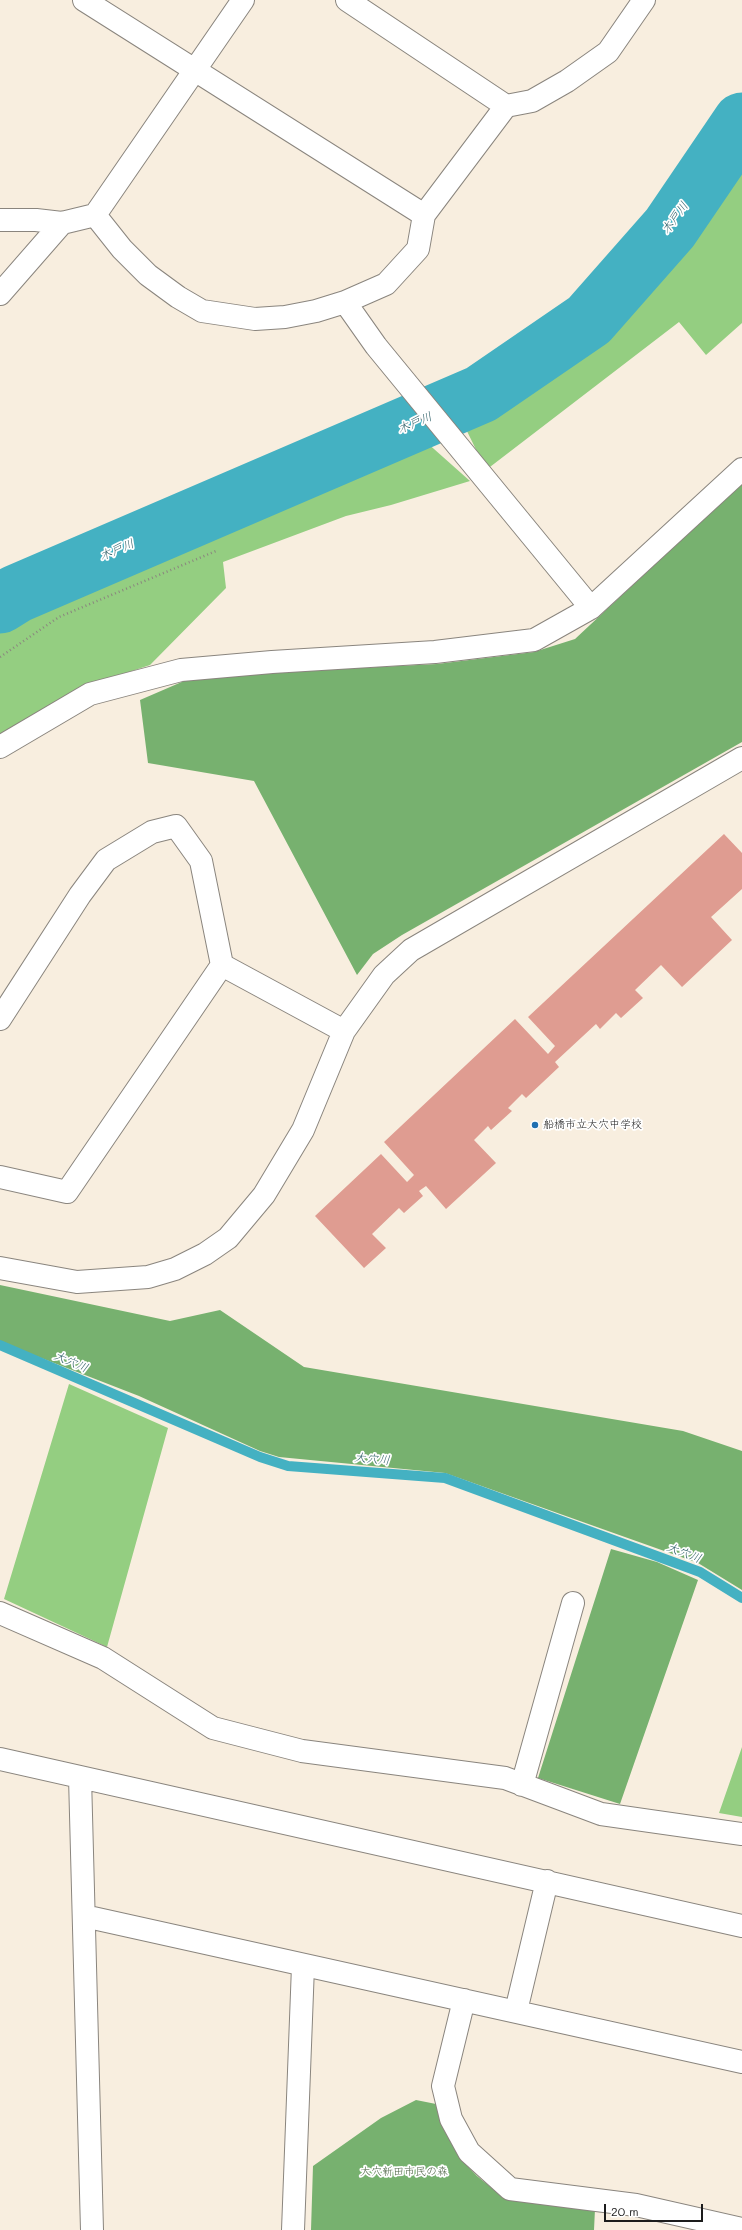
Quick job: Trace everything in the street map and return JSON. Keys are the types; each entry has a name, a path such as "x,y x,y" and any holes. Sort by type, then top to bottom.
{"street":[{"path":"84,0 196,69 424,215"},
{"path":"0,220 36,220 62,223 95,215 243,0"},
{"path":"347,0 506,106"},
{"path":"95,215 122,248 148,274 178,297 202,311 255,319 316,311 345,302 386,284 418,249 424,215 506,106 532,100 567,81 608,52 634,3"},
{"path":"0,294 62,223"},
{"path":"345,302 376,346 591,608"},
{"path":"0,747 90,694 182,670 492,646 534,640 591,608 742,470"},
{"path":"0,1268 77,1282 122,1280 154,1275 176,1269 206,1254 228,1238 264,1195 303,1130 344,1031 384,975 411,950 742,758"},
{"path":"0,1019 80,895 106,860 152,832 176,826 201,861 222,965 67,1192 0,1177"},
{"path":"222,965 344,1031"},
{"path":"522,1785 573,1603"},
{"path":"0,1613 102,1658 213,1728 302,1751 505,1778 601,1814 742,1834"},
{"path":"0,1759 742,1926"},
{"path":"80,1777 92,2230"},
{"path":"516,2010 547,1881"},
{"path":"84,1916 302,1966 516,2010 742,2062"},
{"path":"293,2230 302,1966"},
{"path":"464,2000 443,2086 451,2119 469,2152 510,2190 636,2205 742,2229"}],"path":[{"path":"0,657 59,616 216,550"}],"green space":[{"path":"742,150 742,323 706,355 679,322 486,470 463,423 597,338 655,266"},
{"path":"425,441 470,481 391,505 346,516 223,562 226,588 150,665 87,686 0,736 0,617 27,599"},
{"path":"742,483 742,742 402,935 373,954 357,975 254,781 148,763 140,700 184,681 279,672 437,664 534,652 575,639"},
{"path":"0,1285 170,1321 220,1310 304,1367 683,1431 742,1451 742,1590 698,1563 445,1473 279,1457 260,1451 139,1396 0,1342"},
{"path":"69,1384 168,1428 107,1647 4,1599"},
{"path":"611,1549 657,1562 698,1580 620,1804 538,1778"},
{"path":"742,1747 742,1817 719,1813"},
{"name":"大穴新田市民の森","path":"416,2100 436,2104 459,2157 477,2176 503,2197 595,2209 594,2230 311,2230 313,2166 381,2118"}],"building":[{"path":"724,834 742,853 742,889 711,917 732,940 682,987 661,965 635,990 643,998 621,1018 616,1013 600,1029 596,1024 555,1062 559,1067 526,1098 522,1094 508,1108 512,1111 491,1130 488,1126 474,1140 496,1163 446,1209 426,1186 419,1191 423,1196 404,1213 399,1208 372,1234 386,1248 364,1268 315,1216 381,1154 407,1182 414,1175 384,1142 515,1019 548,1054 555,1046 528,1017"}],"waterway":[{"name":"木戸川","path":"0,604 16,594 481,394 589,320 670,228 742,122"},
{"name":"大穴川","path":"0,1345 260,1457 288,1466 445,1478 700,1572 742,1598"}],"place":[{"name":"船橋市立大穴中学校","path":"535,1125"}]}
